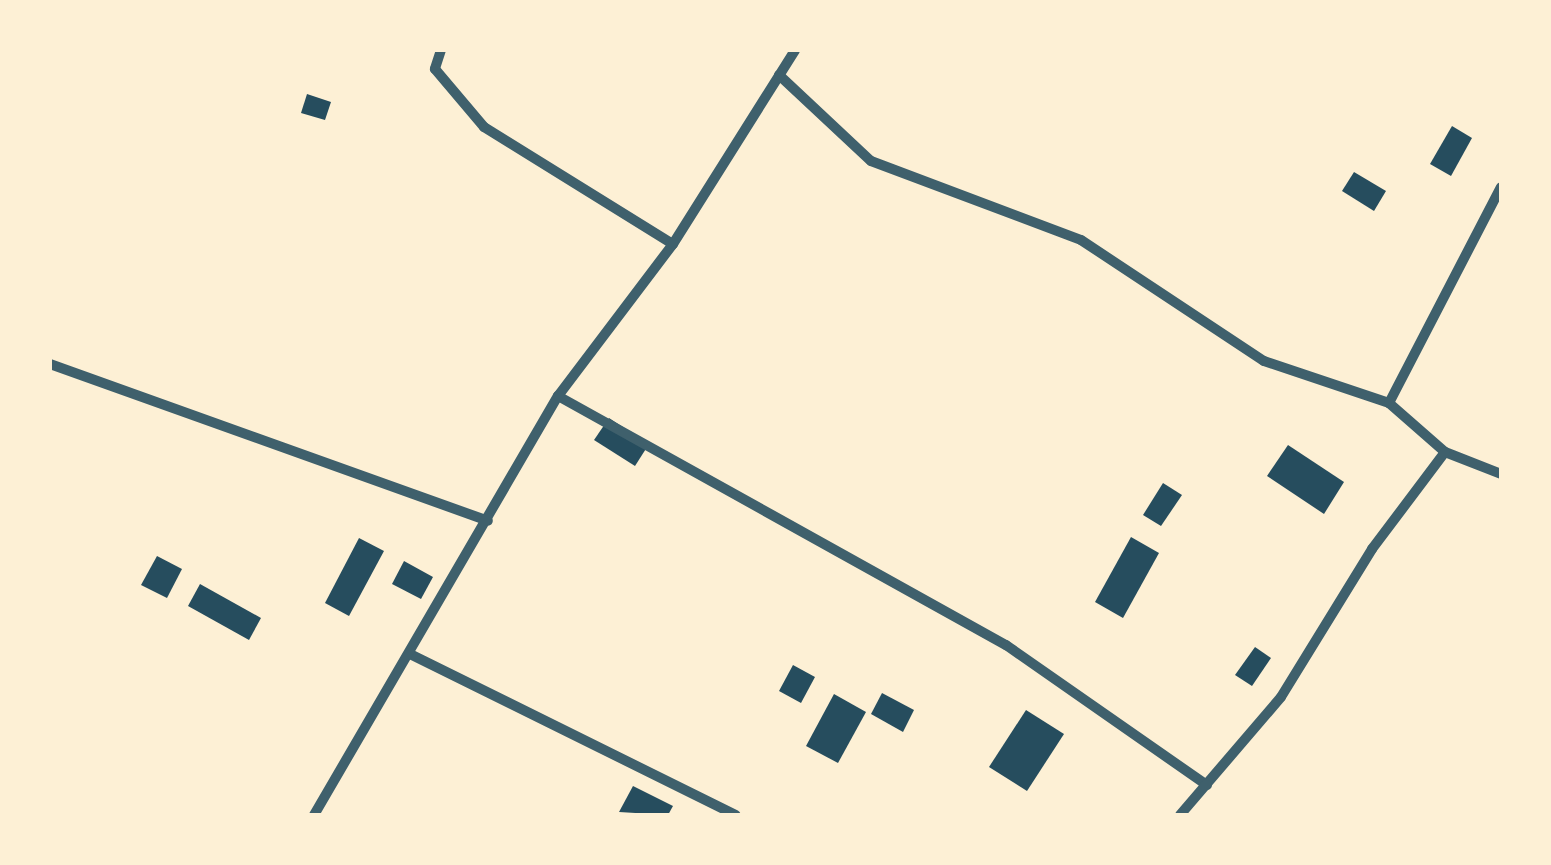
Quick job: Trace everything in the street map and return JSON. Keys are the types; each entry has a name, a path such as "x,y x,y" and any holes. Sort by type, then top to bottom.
{"street":[{"path":"442,50 435,69 484,127 673,244"},
{"path":"314,815 412,655 558,396 673,244 795,50"},
{"path":"779,74 871,161 1080,240 1264,361 1389,403 1446,452 1501,474"},
{"path":"1389,403 1501,187"},
{"path":"50,364 488,521"},
{"path":"558,396 1006,644 1207,785"},
{"path":"1180,815 1281,697 1372,550 1446,452"},
{"path":"412,655 736,815"}],"building":[{"path":"307,94 331,102 325,120 301,113"},
{"path":"1452,126 1472,138 1451,176 1430,164"},
{"path":"1354,172 1386,191 1374,211 1342,191"},
{"path":"609,418 649,444 635,466 594,440"},
{"path":"1288,445 1344,482 1324,514 1267,476"},
{"path":"1163,483 1182,495 1161,526 1143,515"},
{"path":"1131,537 1159,553 1123,618 1095,602"},
{"path":"359,538 384,551 349,616 325,603"},
{"path":"157,556 182,569 167,598 141,585"},
{"path":"404,561 433,577 421,599 392,584"},
{"path":"200,584 261,618 249,640 188,606"},
{"path":"1255,647 1271,658 1252,686 1235,675"},
{"path":"793,665 815,677 801,703 779,691"},
{"path":"882,693 914,710 903,732 871,714"},
{"path":"834,694 866,712 838,763 806,746"},
{"path":"1026,710 1064,734 1027,791 989,767"},
{"path":"633,786 673,806 668,815 619,812"}]}
